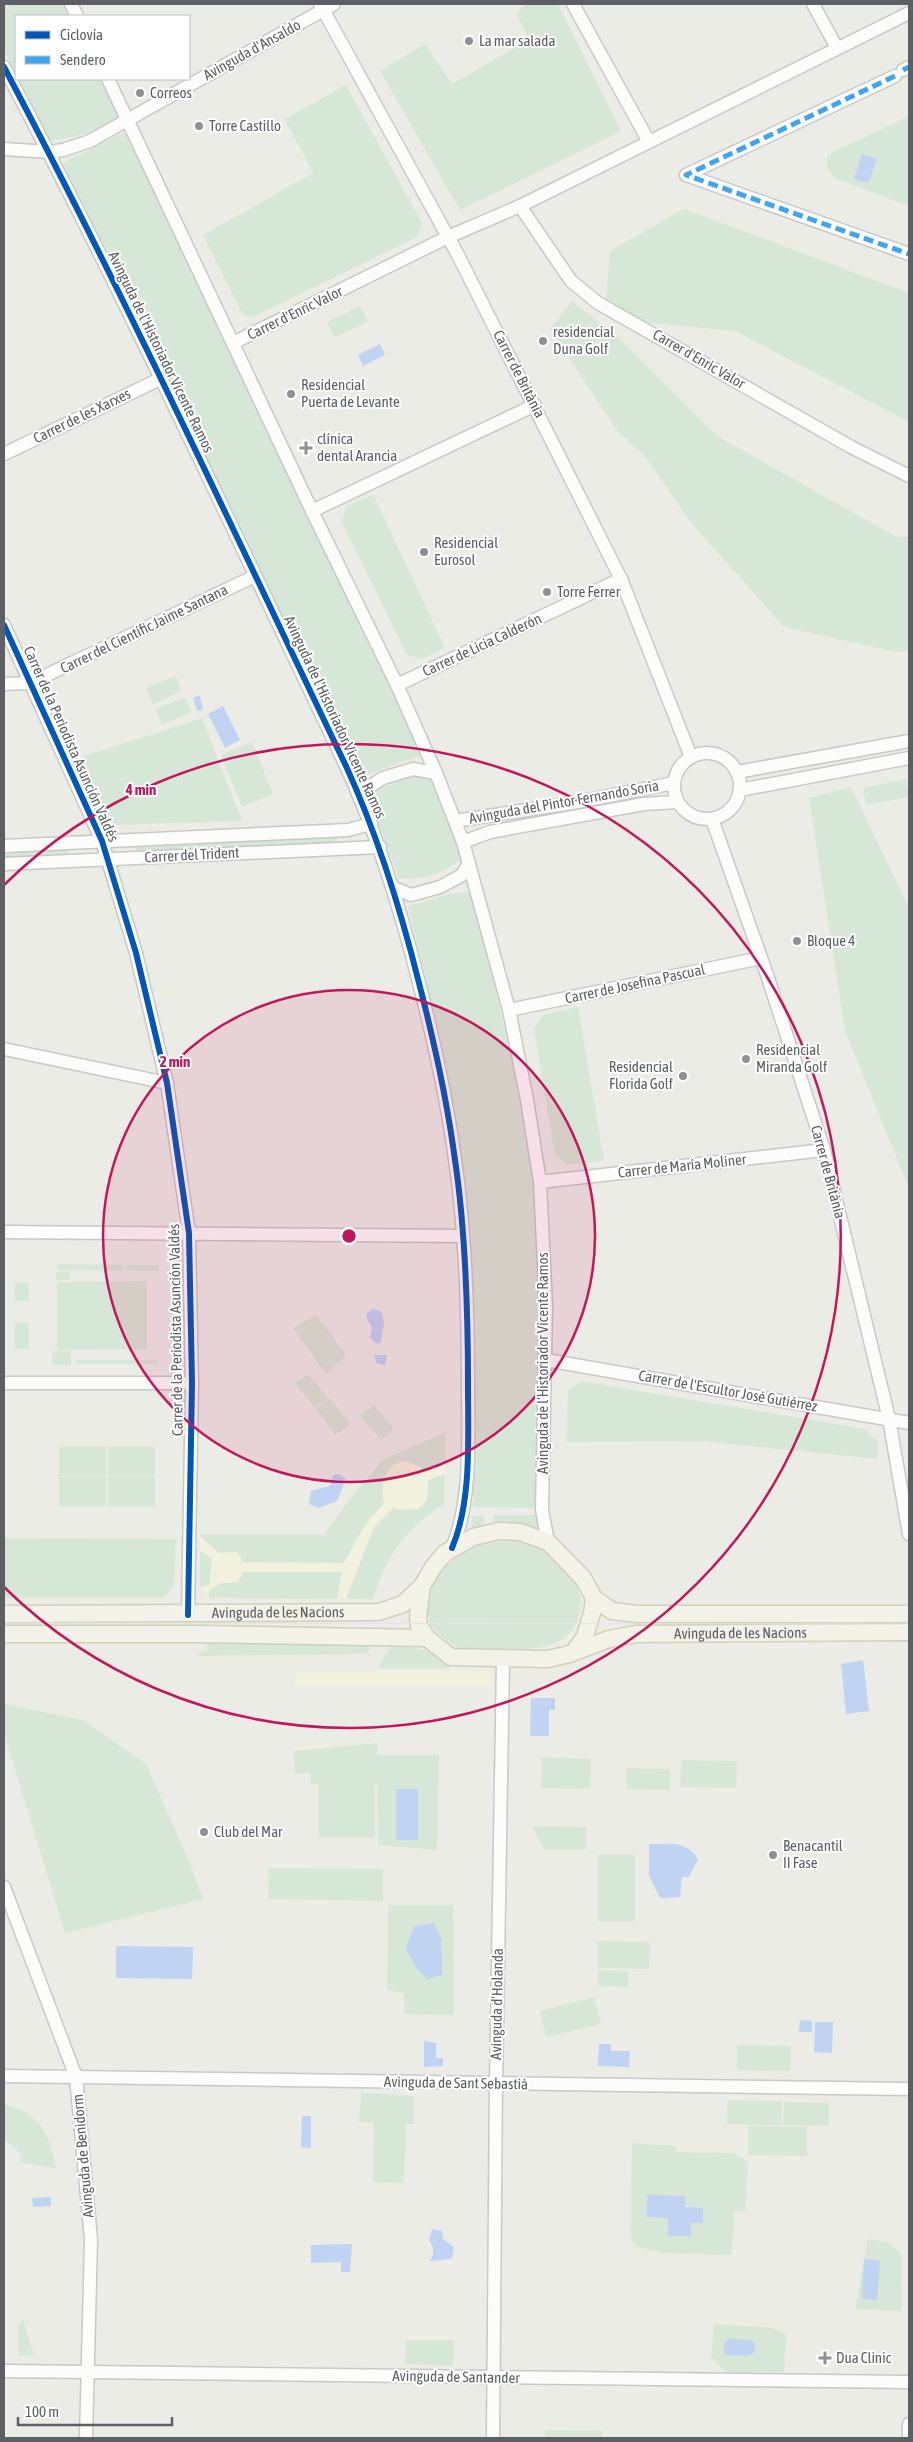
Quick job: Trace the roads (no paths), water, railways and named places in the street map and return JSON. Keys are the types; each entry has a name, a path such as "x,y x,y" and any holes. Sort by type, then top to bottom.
{"main road":[{"path":"499,1531 520,1532 548,1542 583,1578 594,1598 592,1613 585,1636 574,1652 548,1659 451,1657 427,1638 418,1617 422,1586 434,1566 452,1548 473,1537 499,1531"},
{"name":"Avinguda de les Nacions","path":"4,1614 188,1615 379,1612 403,1604 422,1586"},
{"name":"Avinguda de les Nacions","path":"594,1598 612,1611 637,1614 909,1614"},
{"name":"Avinguda de les Nacions","path":"574,1652 609,1639 637,1634 909,1632"},
{"name":"Avinguda de les Nacions","path":"4,1634 203,1634 427,1638"}],"street":[{"path":"573,4 649,142"},
{"path":"813,4 837,48"},
{"name":"Avinguda d'Ansaldo","path":"4,149 48,152 64,150 90,142 326,6"},
{"name":"Carrer de Britània","path":"326,6 535,405 622,579 691,757"},
{"name":"Carrer d'Enric Valor","path":"232,343 448,237 520,206 909,13"},
{"name":"Avinguda de l'Historiador Vicente Ramos","path":"4,67 160,379 255,576 372,824 394,888 438,1057 456,1161 468,1330 468,1427 464,1507 460,1528 452,1548"},
{"path":"902,71 686,175 909,254"},
{"name":"Avinguda de l'Historiador Vicente Ramos","path":"109,80 129,119 312,511 397,685 436,773 463,842 509,1010 527,1100 540,1182 546,1306 542,1510 548,1542"},
{"name":"Carrer d'Enric Valor","path":"520,206 571,281 598,303 852,447 909,476"},
{"name":"Carrer de les Xarxes","path":"4,454 160,379"},
{"path":"312,511 535,405"},
{"name":"Carrer del Científic Jaime Santana","path":"4,684 30,683 255,576"},
{"name":"Carrer de Licia Calderón","path":"397,685 622,579"},
{"name":"Carrer de la Periodista Asunción Valdés","path":"4,625 102,841 136,953 167,1083 189,1233 192,1383 188,1615"},
{"path":"737,772 909,741"},
{"path":"701,753 712,753 731,763 737,772 740,790 737,800 731,809 712,819 692,816 683,810 677,802 674,783 676,772 682,763 691,757 701,753"},
{"path":"740,790 909,758"},
{"name":"Avinguda de l'Historiador Vicente Ramos","path":"358,794 383,778 412,769 436,773"},
{"name":"Avinguda del Pintor Fernando Soria","path":"455,821 578,802 674,783"},
{"name":"Avinguda del Pintor Fernando Soria","path":"463,842 490,832 644,804 677,802"},
{"name":"Carrer de Britània","path":"712,819 761,958 824,1150 889,1420 909,1534"},
{"name":"Carrer del Trident","path":"4,846 348,830 372,824"},
{"name":"Carrer del Trident","path":"4,864 380,847"},
{"path":"394,888 411,895 440,887 462,875 469,863"},
{"name":"Carrer de Josefina Pascual","path":"509,1010 761,958"},
{"path":"4,1049 167,1083"},
{"name":"Carrer de María Moliner","path":"540,1182 824,1150"},
{"path":"4,1232 462,1236"},
{"name":"Carrer de l'Escultor José Gutiérrez","path":"546,1360 909,1423"},
{"path":"4,1383 192,1383"},
{"name":"Avinguda d'Holanda","path":"493,2438 496,2083 504,1659"},
{"name":"Avinguda de Benidorm","path":"4,1887 76,2077 91,2240 86,2438"},
{"name":"Avinguda de Sant Sebastià","path":"4,2076 909,2089"},
{"name":"Avinguda de Santander","path":"4,2371 909,2382"},
{"path":"909,2424 909,2438"}],"water":[{"path":"862,154 877,159 868,183 854,179"},
{"path":"380,344 385,355 363,366 358,355"},
{"path":"200,695 203,710 197,711 193,698"},
{"path":"223,706 240,740 225,748 208,714"},
{"path":"373,1309 382,1312 384,1323 381,1342 377,1344 370,1338 372,1328 367,1319 367,1313"},
{"path":"374,1355 387,1355 385,1365 377,1364"},
{"path":"336,1474 346,1479 337,1501 319,1508 309,1504 311,1491 330,1486 333,1476"},
{"path":"863,1660 869,1711 846,1714 841,1664"},
{"path":"531,1698 555,1698 555,1710 549,1710 549,1736 530,1736"},
{"path":"396,1789 418,1789 418,1840 396,1840"},
{"path":"649,1844 677,1844 688,1849 698,1859 689,1877 682,1877 680,1897 660,1898 649,1876"},
{"path":"434,1923 441,1939 442,1975 427,1979 417,1969 406,1949 414,1926"},
{"path":"116,1946 193,1947 192,1979 116,1978"},
{"path":"800,2020 812,2021 812,2032 799,2032"},
{"path":"815,2022 833,2022 832,2053 814,2052"},
{"path":"424,2041 436,2043 436,2058 443,2058 443,2066 424,2067"},
{"path":"599,2044 611,2044 611,2051 630,2051 629,2067 598,2066"},
{"path":"302,2116 311,2116 311,2148 301,2147"},
{"path":"647,2195 685,2196 685,2207 703,2208 703,2223 691,2223 691,2236 668,2236 668,2218 647,2217"},
{"path":"51,2197 51,2206 33,2207 32,2198"},
{"path":"432,2229 442,2231 443,2239 454,2247 452,2259 430,2261 433,2252 429,2240"},
{"path":"352,2244 350,2272 341,2272 341,2262 311,2263 311,2245"},
{"path":"864,2259 880,2261 877,2300 862,2299"},
{"path":"728,2339 752,2340 756,2346 754,2353 746,2356 726,2355 723,2347"}],"tram line":[{"path":"4,1623 909,1624"}],"place":[{"name":"La mar salada","path":"469,41"},
{"name":"Correos","path":"140,93"},
{"name":"Torre Castillo","path":"199,126"},
{"name":"residencial Duna Golf","path":"543,341"},
{"name":"Residencial Puerta de Levante","path":"291,394"},
{"name":"clínica dental Arancia","path":"306,448"},
{"name":"Residencial Eurosol","path":"424,552"},
{"name":"Torre Ferrer","path":"547,592"},
{"name":"Bloque 4","path":"797,941"},
{"name":"Residencial Miranda Golf","path":"746,1059"},
{"name":"Residencial Florida Golf","path":"683,1076"},
{"name":"Club del Mar","path":"204,1832"},
{"name":"Benacantil II Fase","path":"773,1855"},
{"name":"Dua Clinic","path":"825,2358"}]}
